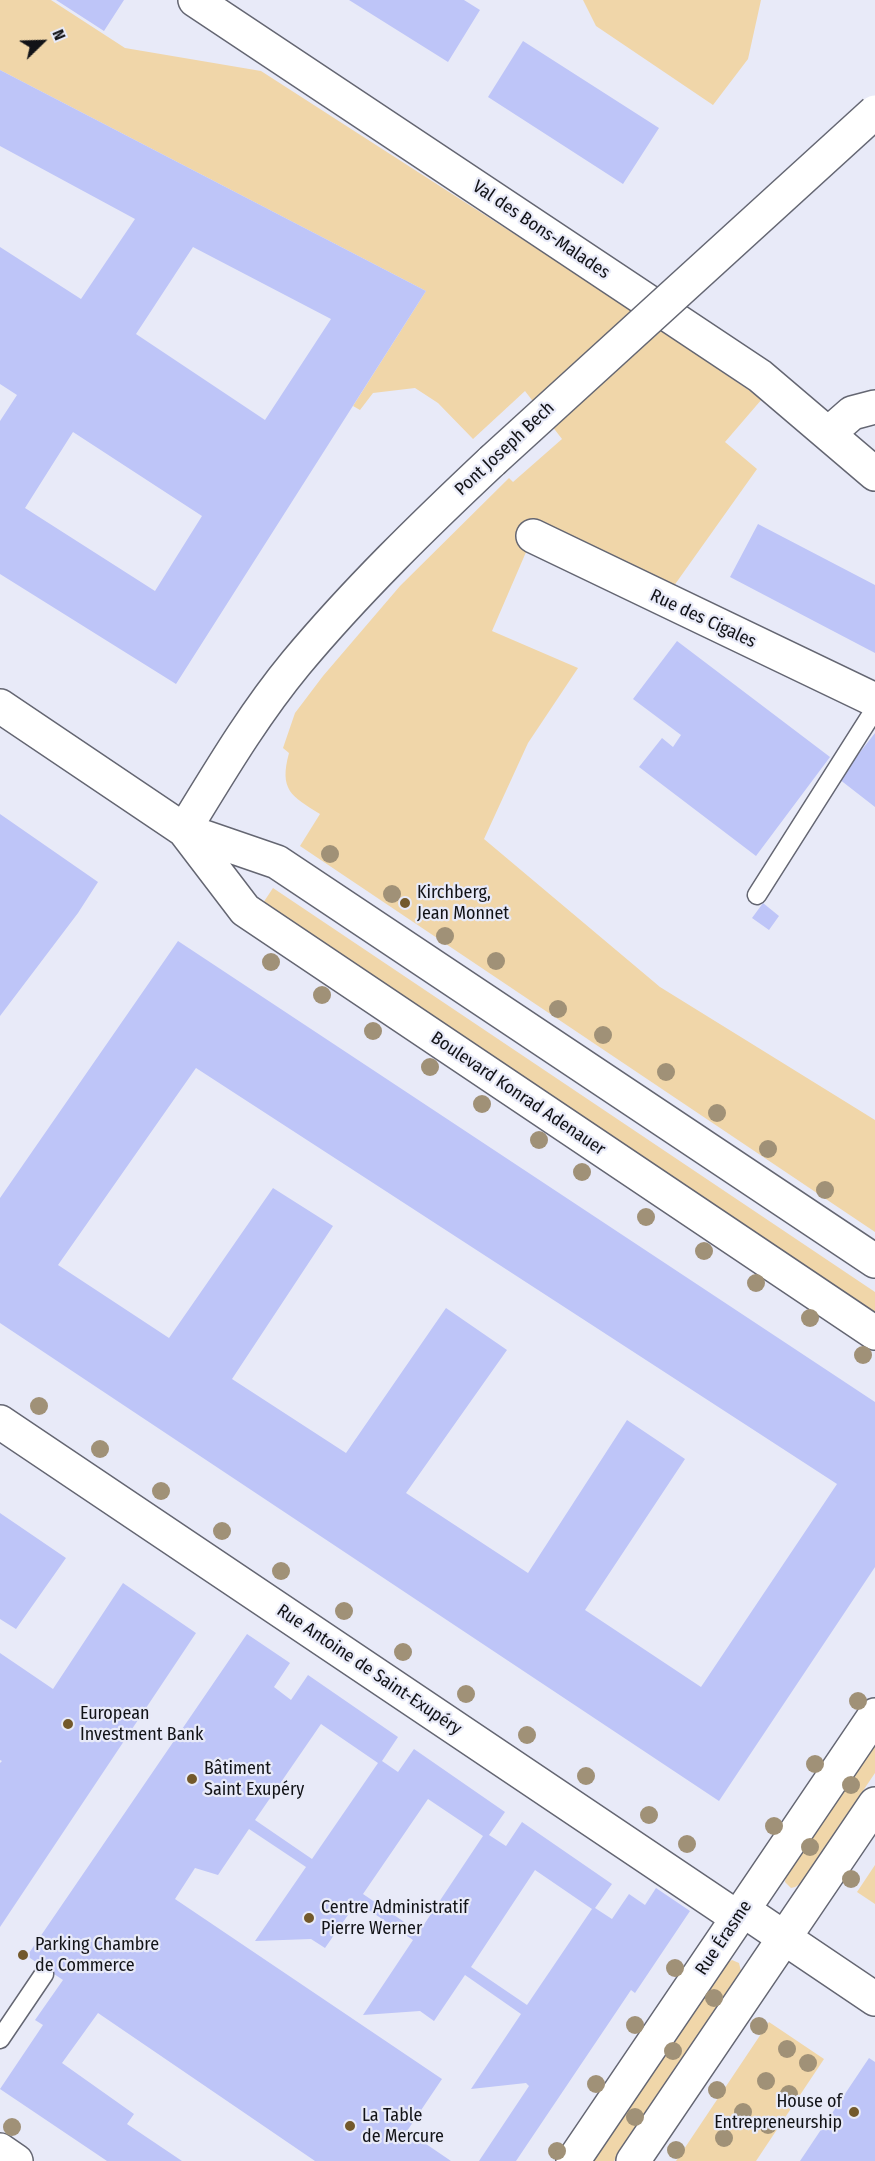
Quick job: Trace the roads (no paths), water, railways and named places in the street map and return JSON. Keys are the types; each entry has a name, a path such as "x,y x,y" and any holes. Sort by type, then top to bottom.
{"street":[{"name":"Val des Bons-Malades","path":"195,0 760,376 875,474"},
{"name":"Pont Joseph Bech","path":"184,830 241,738 295,664 432,517 875,112"},
{"path":"828,434 852,413 875,407"},
{"name":"Rue des Cigales","path":"533,536 875,699"},
{"name":"Boulevard Konrad Adenauer","path":"0,706 184,830 277,862 875,1261"},
{"name":"Boulevard Konrad Adenauer","path":"184,830 245,910 875,1333"},
{"name":"Rue Antoine de Saint-Exupéry","path":"0,1422 740,1914 784,1938 875,1999"},
{"name":"Rue Érasme","path":"573,2161 875,1714"},
{"path":"633,2161 875,1804"},
{"path":"0,2150 16,2161"}],"lane":[{"path":"757,895 875,709"},
{"path":"0,2040 44,1974"}],"place":[{"name":"Kirchberg, Jean Monnet","path":"405,903"},
{"name":"European Investment Bank","path":"68,1724"},
{"name":"Bâtiment Saint Exupéry","path":"192,1779"},
{"name":"Centre Administratif Pierre Werner","path":"309,1918"},
{"name":"Parking Chambre de Commerce","path":"23,1955"},
{"name":"House of Entrepreneurship","path":"854,2112"},
{"name":"La Table de Mercure","path":"350,2126"}]}
